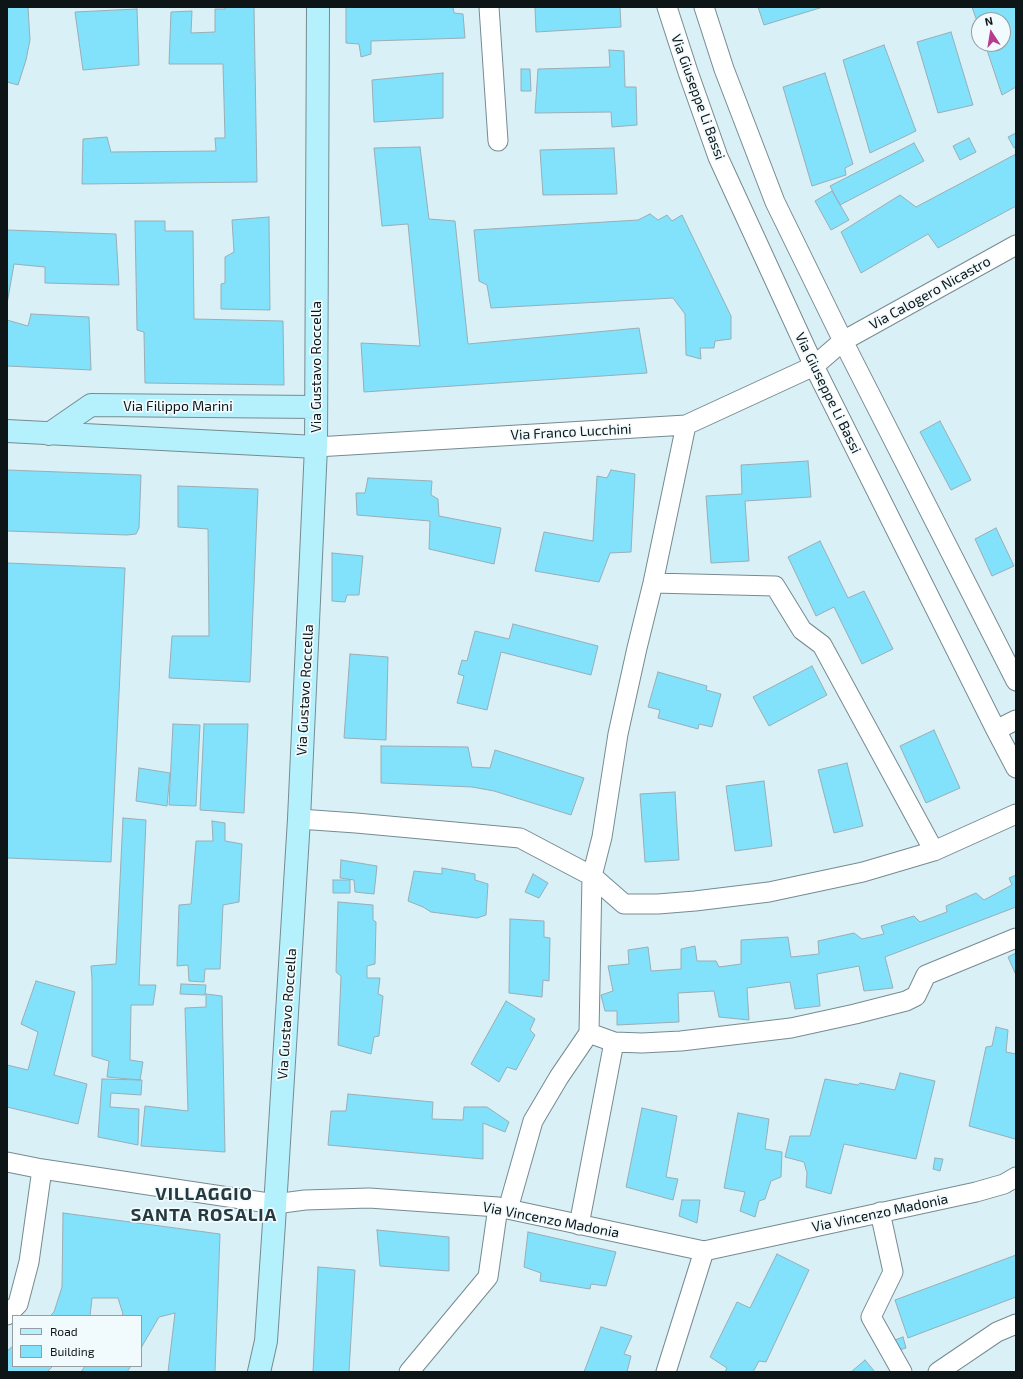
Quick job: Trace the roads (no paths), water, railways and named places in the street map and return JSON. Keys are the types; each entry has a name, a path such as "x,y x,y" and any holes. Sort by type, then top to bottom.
{"street":[{"name":"Via Gustavo Roccella","path":"259,1372 266,1341 299,819 316,447 318,7"},
{"path":"488,7 498,141"},
{"name":"Via Giuseppe Li Bassi","path":"667,7 718,157 814,366 1016,768"},
{"path":"704,7 726,76 775,202 843,341 1016,681"},
{"name":"Via Calogero Nicastro","path":"814,366 843,341 1016,245"},
{"name":"Via Franco Lucchini","path":"316,447 686,425 814,366"},
{"name":"Via Filippo Marini","path":"49,434 91,405 316,407"},
{"path":"409,1372 488,1277 503,1208 533,1121 559,1077 589,1034 592,876 602,837 618,734 653,583 686,425"},
{"path":"7,431 316,447"},
{"path":"653,583 775,586 802,630 822,645 934,851"},
{"path":"996,730 1016,720"},
{"path":"299,819 520,838 592,876 624,904 666,903 769,892 863,872 934,851 1016,814"},
{"path":"589,1034 614,1042 657,1042 791,1028 870,1011 906,1001 916,996 926,975 1016,938"},
{"path":"580,1225 614,1042"},
{"name":"Via Vincenzo Madonia","path":"7,1162 42,1169 275,1204 305,1200 369,1198 503,1208 704,1251 976,1192 1004,1184 1016,1177"},
{"path":"7,1315 18,1304 29,1262 42,1169"},
{"path":"880,1212 893,1272 871,1317 902,1372"},
{"path":"666,1372 704,1251"},
{"path":"938,1372 997,1332 1016,1324"}],"district":[{"name":"VILLAGGIO SANTA ROSALIA","path":"204,1204"}]}
